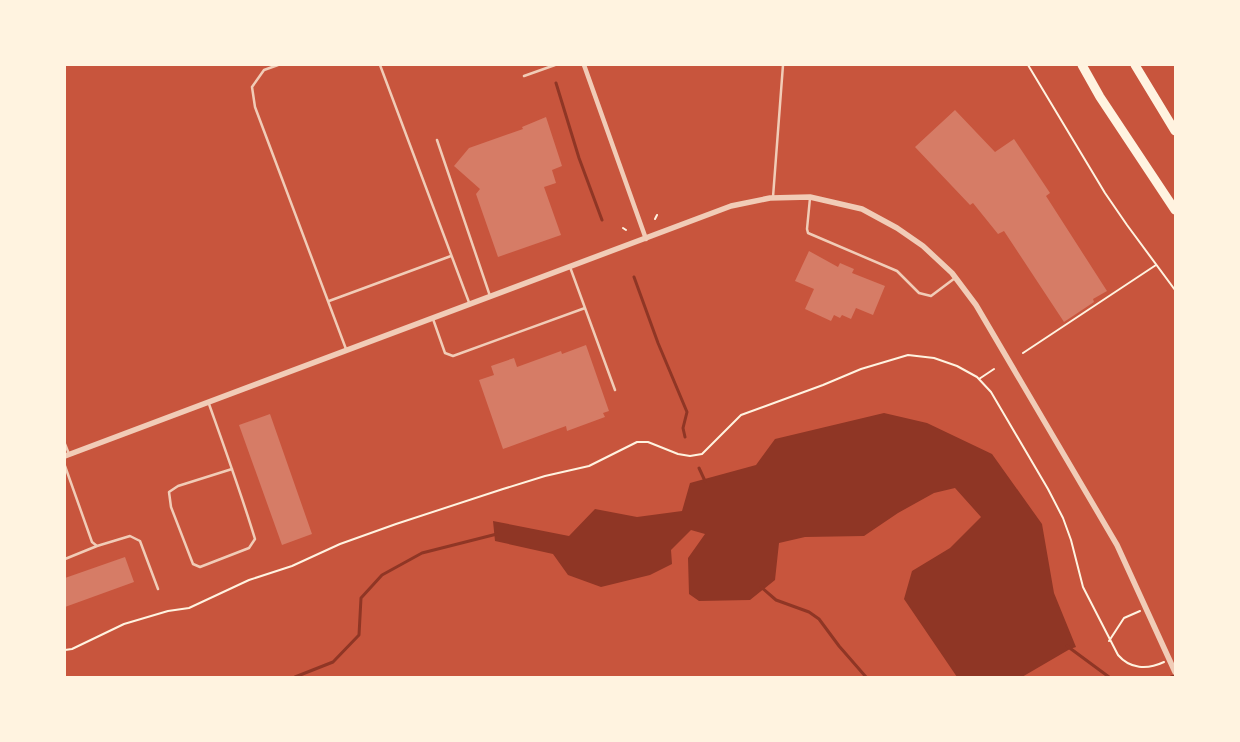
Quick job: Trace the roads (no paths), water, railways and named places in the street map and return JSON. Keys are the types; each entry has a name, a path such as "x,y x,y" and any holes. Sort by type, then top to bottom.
{"highway":[{"path":"1082,65 1100,98 1175,210"},
{"path":"1135,65 1175,131"}],"street":[{"path":"584,66 646,239"},
{"path":"67,455 731,206 774,198 810,197 862,208 897,228 923,246 955,278 976,305 1117,545 1175,672"}],"lane":[{"path":"278,65 264,70 252,87 255,107 347,351"},
{"path":"380,65 470,305"},
{"path":"524,76 555,65"},
{"path":"584,66 591,65"},
{"path":"774,198 783,65"},
{"path":"437,140 491,297"},
{"path":"810,197 808,233 898,272 920,293 926,296 931,296 955,278"},
{"path":"329,301 451,256"},
{"path":"570,267 615,390"},
{"path":"433,319 445,353 453,356 585,308"},
{"path":"208,402 232,468 255,539 249,548 200,567 193,564 171,507 170,492 178,486 232,468"},
{"path":"65,444 67,455"},
{"path":"65,466 92,542 97,546"},
{"path":"65,560 97,546 130,536 140,541 158,590"}],"waterway":[{"path":"556,83 579,158 602,220"},
{"path":"634,277 658,343 687,412 683,428 685,437"},
{"path":"699,468 705,481"},
{"path":"295,677 333,662 359,635 361,598 382,575 422,553 497,534"},
{"path":"761,587 776,600 809,612 819,619 866,677"},
{"path":"1067,646 1109,677"},
{"path":"1171,677 1175,676"}]}
